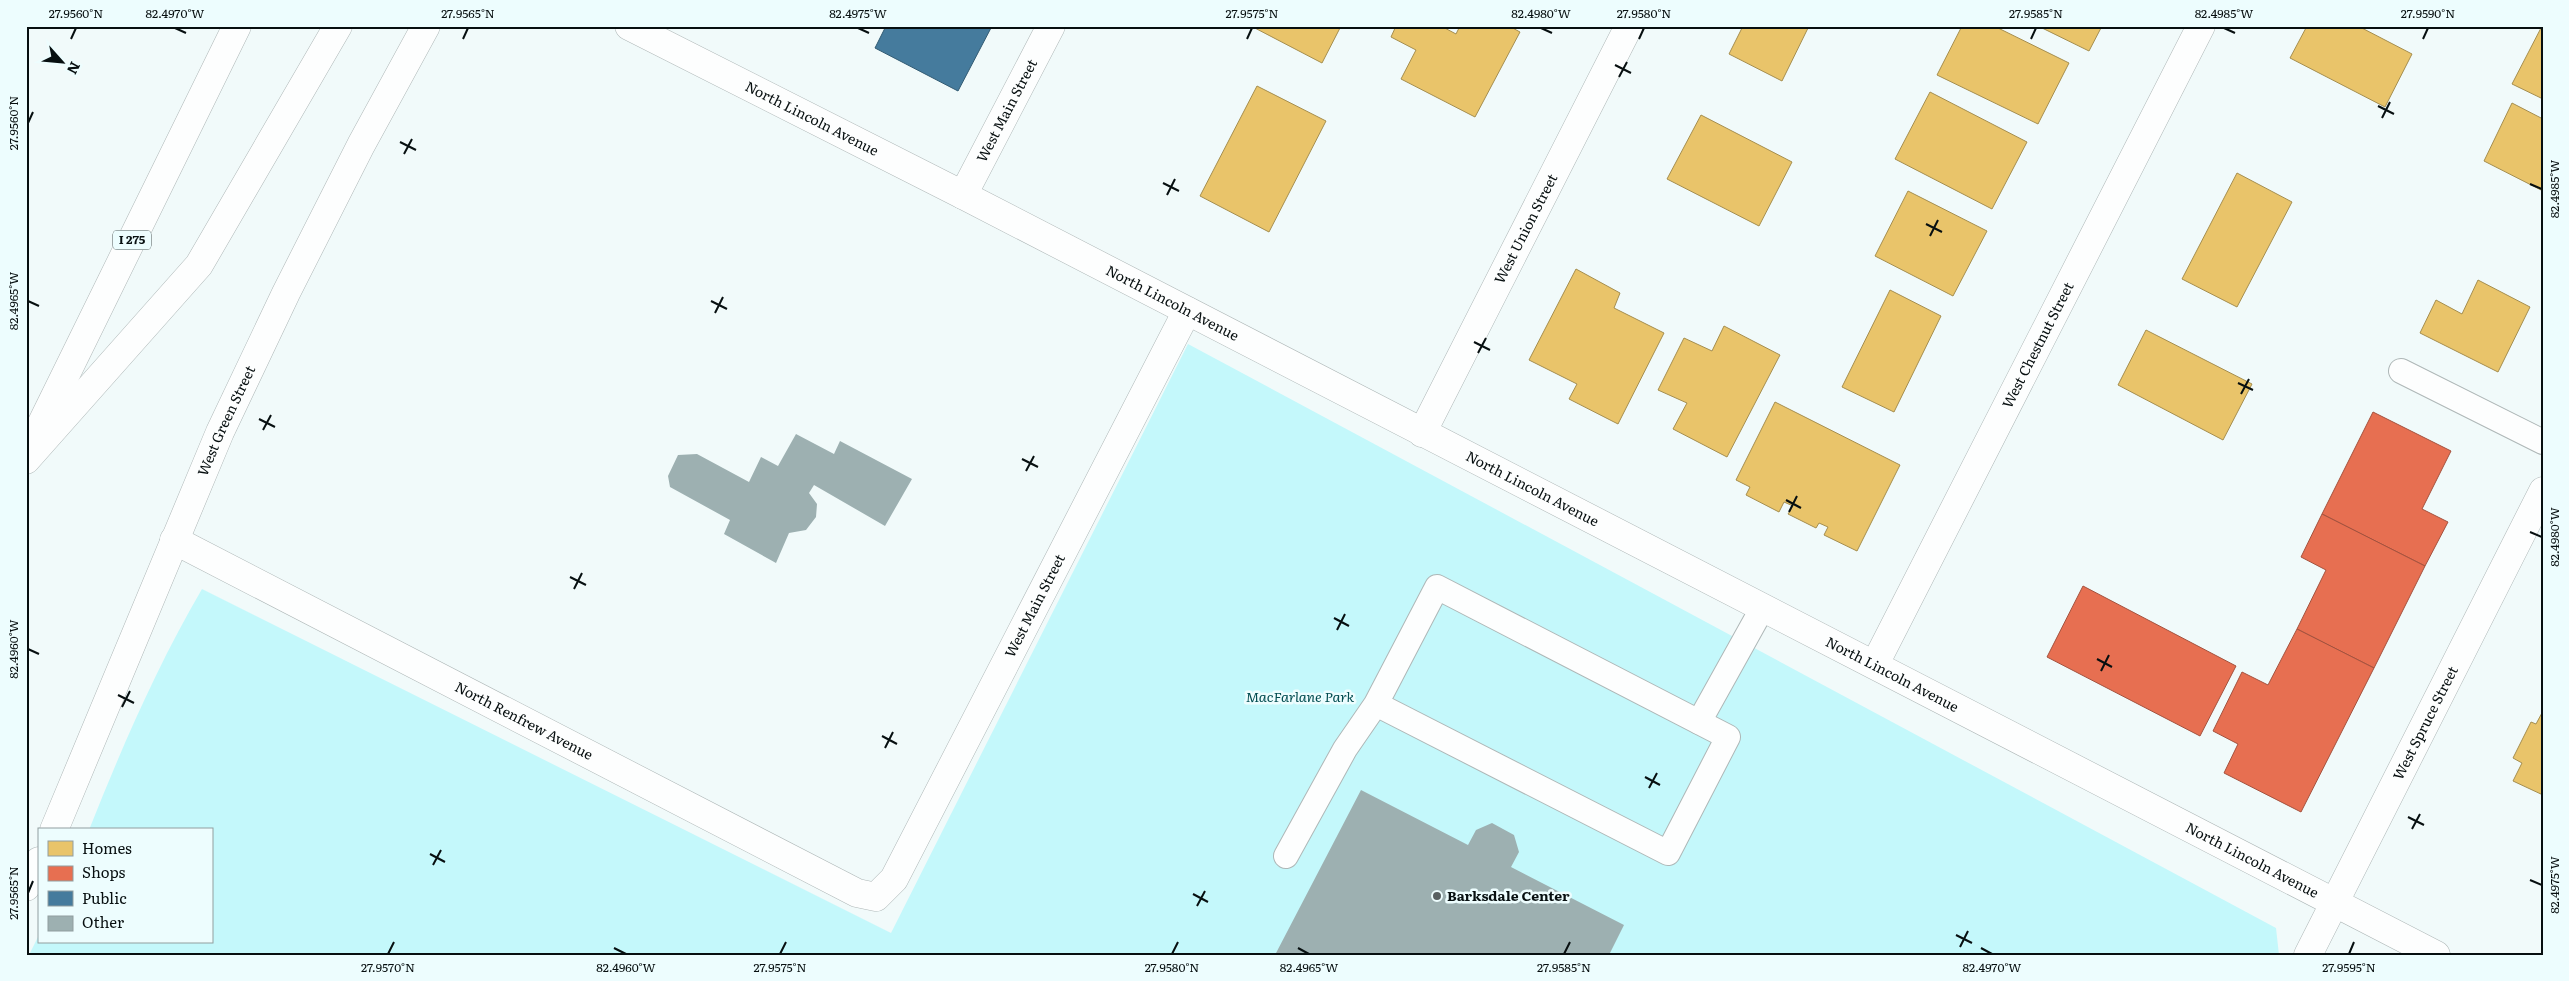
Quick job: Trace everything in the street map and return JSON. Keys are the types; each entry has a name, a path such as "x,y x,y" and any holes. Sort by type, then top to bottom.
{"main road":[{"name":"I 275","path":"26,454 237,26"},
{"path":"26,460 199,266 338,26"},
{"name":"West Green Street","path":"55,828 220,432 286,293 361,145 426,26"},
{"name":"North Lincoln Avenue","path":"629,26 963,195 2436,955"},
{"name":"West Main Street","path":"963,195 1051,26"},
{"name":"West Union Street","path":"1422,433 1629,26"},
{"name":"West Chestnut Street","path":"1875,664 2201,26"},
{"name":"West Main Street","path":"876,897 894,879 1187,311"},
{"name":"West Spruce Street","path":"2308,955 2543,491"},
{"name":"North Renfrew Avenue","path":"174,540 857,893 876,897"},
{"path":"26,888 38,863"}],"lane":[{"path":"2401,371 2543,442"},
{"path":"1286,856 1345,749 1376,704 1437,587 1728,737 1668,853 1376,704"},
{"path":"1699,722 1763,607"}],"green space":[{"name":"MacFarlane Park","path":"1188,344 2276,928 2279,955 29,955 38,937 38,944 212,944 212,828 90,828 141,707 170,647 202,589 891,933"}],"building: Homes":[{"path":"1251,26 1341,26 1322,63"},
{"path":"1396,26 1441,26 1456,34 1460,26 1509,26 1520,32 1475,117 1401,79 1416,50 1391,37"},
{"path":"1743,26 1809,26 1782,81 1729,54"},
{"path":"1962,26 1994,26 2069,63 2038,124 1937,75"},
{"path":"2038,26 2102,26 2089,51"},
{"path":"2307,26 2358,26 2412,54 2385,107 2290,58"},
{"path":"2543,26 2543,99 2512,84"},
{"path":"1257,86 1326,121 1269,232 1200,196"},
{"path":"1930,92 2027,142 1992,209 1895,159"},
{"path":"2512,103 2543,119 2543,191 2484,161"},
{"path":"1701,115 1792,162 1759,226 1667,179"},
{"path":"2237,173 2292,202 2237,307 2182,279"},
{"path":"1908,191 1987,231 1953,296 1875,256"},
{"path":"1576,269 1620,293 1614,308 1664,333 1618,424 1569,399 1577,384 1529,360"},
{"path":"2478,280 2530,307 2498,372 2420,333 2436,300 2462,314"},
{"path":"1890,290 1941,316 1894,412 1842,387"},
{"path":"1724,326 1780,355 1727,457 1673,429 1687,403 1658,390 1684,338 1712,351"},
{"path":"2146,330 2252,384 2223,440 2118,385"},
{"path":"1775,402 1900,465 1857,551 1824,535 1828,527 1819,523 1816,528 1788,514 1793,506 1784,502 1779,512 1746,495 1750,487 1736,480"},
{"path":"2543,711 2543,795 2513,781 2522,763 2513,758 2531,722 2536,724"}],"building: Shops":[{"path":"2373,412 2451,451 2422,509 2448,522 2425,566 2322,514"},
{"path":"2322,514 2425,566 2374,668 2297,629 2326,570 2301,557"},
{"path":"2083,586 2236,666 2200,736 2047,657"},
{"path":"2297,629 2374,668 2301,812 2224,773 2238,744 2213,731 2242,672 2268,685"}],"building: Public":[{"path":"886,26 992,26 958,91 875,48"}],"building: Other":[{"path":"796,434 834,454 840,441 912,479 885,526 814,485 809,493 817,504 816,517 806,530 789,533 776,563 724,534 730,520 670,487 668,476 678,455 697,454 749,482 761,457 778,466"},
{"name":"Barksdale Center","path":"1361,790 1468,845 1476,830 1492,823 1514,835 1519,852 1511,867 1624,925 1609,955 1275,955"}],"place":[{"name":"Barksdale Center","path":"1437,896"}]}
